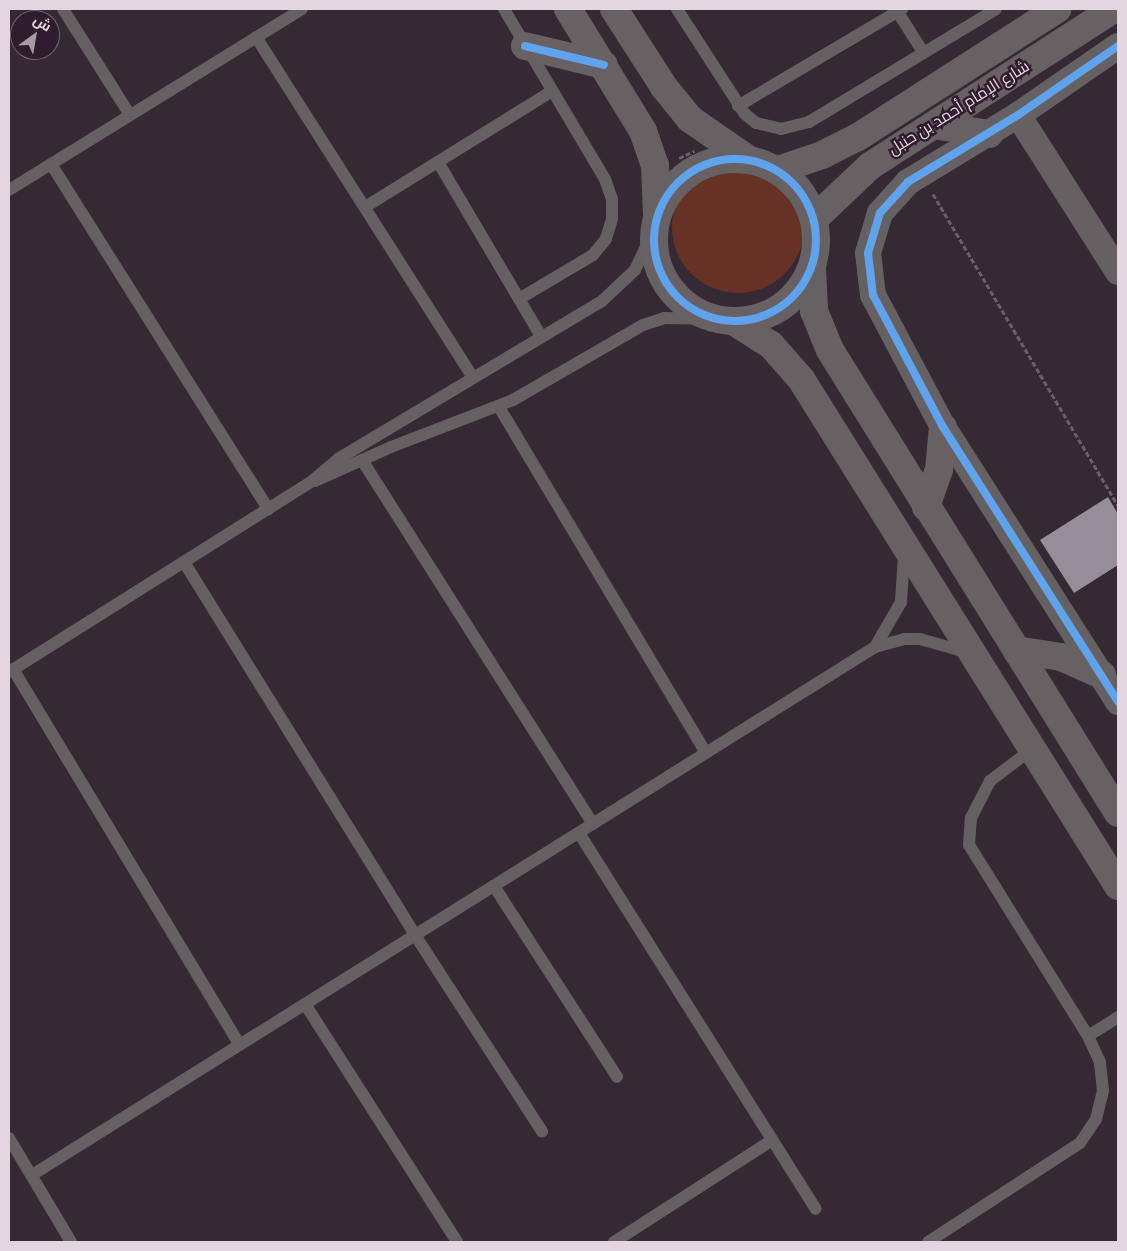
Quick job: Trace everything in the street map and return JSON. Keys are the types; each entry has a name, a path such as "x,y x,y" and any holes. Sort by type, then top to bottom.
{"street":[{"path":"568,9 635,115 650,148 658,188 654,253 662,276 676,296 695,311 725,320 753,332 788,361 1118,886"},
{"path":"614,9 664,87 690,118 748,159 778,170 798,189 814,219 817,236 812,268 814,311 820,331 926,507 1118,813"},
{"name":"شارع الإمام أحمد بن حنبل","path":"778,170 822,155 858,137 1057,9"},
{"name":"شارع الإمام أحمد بن حنبل","path":"814,219 870,166 1114,9"},
{"path":"525,46 604,65"},
{"path":"1115,51 989,134 921,174 892,196 880,214 872,233 868,275 877,302 943,427 1118,702"},
{"path":"1018,115 1118,272"},
{"path":"934,125 989,134"},
{"path":"655,221 668,193 683,176 702,164 725,159 748,159"},
{"path":"725,320 753,320 778,309 802,286 812,268"},
{"path":"926,507 939,470 943,427"},
{"path":"1016,650 1060,657 1102,675"}],"lane":[{"path":"63,9 130,116"},
{"path":"9,190 302,9"},
{"path":"504,9 605,179 612,199 612,219 606,239 593,255 519,299"},
{"path":"677,9 738,106 756,123 781,129 795,128 996,9"},
{"path":"738,106 900,10 924,52"},
{"path":"256,37 472,376"},
{"path":"366,207 552,90"},
{"path":"438,162 541,336"},
{"path":"51,164 268,509"},
{"path":"312,481 329,465 472,376 620,288 646,251 655,221"},
{"path":"240,1045 11,671 312,481 499,407 643,325 664,318 725,320"},
{"path":"499,407 706,753"},
{"path":"362,460 593,824"},
{"path":"875,647 901,602 904,587 903,543"},
{"path":"184,562 415,935 542,1131"},
{"path":"32,1176 875,647 904,639 920,639 973,655"},
{"path":"928,1242 1080,1142 1096,1119 1103,1091 1100,1062 1088,1036 969,845 971,818 990,781 1032,749"},
{"path":"579,833 816,1209"},
{"path":"494,886 617,1077"},
{"path":"304,1004 457,1242"},
{"path":"1088,1036 1118,1017"},
{"path":"9,1138 71,1242"},
{"path":"614,1242 772,1140"}],"path":[{"path":"921,174 1118,505"}],"shaded area":[{"path":"738,161 751,162 763,166 785,180 799,202 803,214 803,240 799,252 785,274 763,288 751,292 738,293 725,292 713,288 691,274 677,252 673,240 672,227 673,214 677,202 691,180 713,166 725,162"}],"building":[{"path":"1108,497 1118,514 1118,565 1074,593 1040,540"}],"cycle path":[{"path":"525,46 604,65"},
{"path":"1118,46 1018,115 908,182 880,213 868,253 873,295 943,427 1118,702"},
{"path":"743,159 759,162 773,168 787,177 798,188 813,216 816,240 815,256 807,278 798,292 787,303 759,318 727,321 711,318 697,312 683,303 672,292 657,264 654,232 657,216 663,202 672,188 683,177 711,162 743,159"}]}
